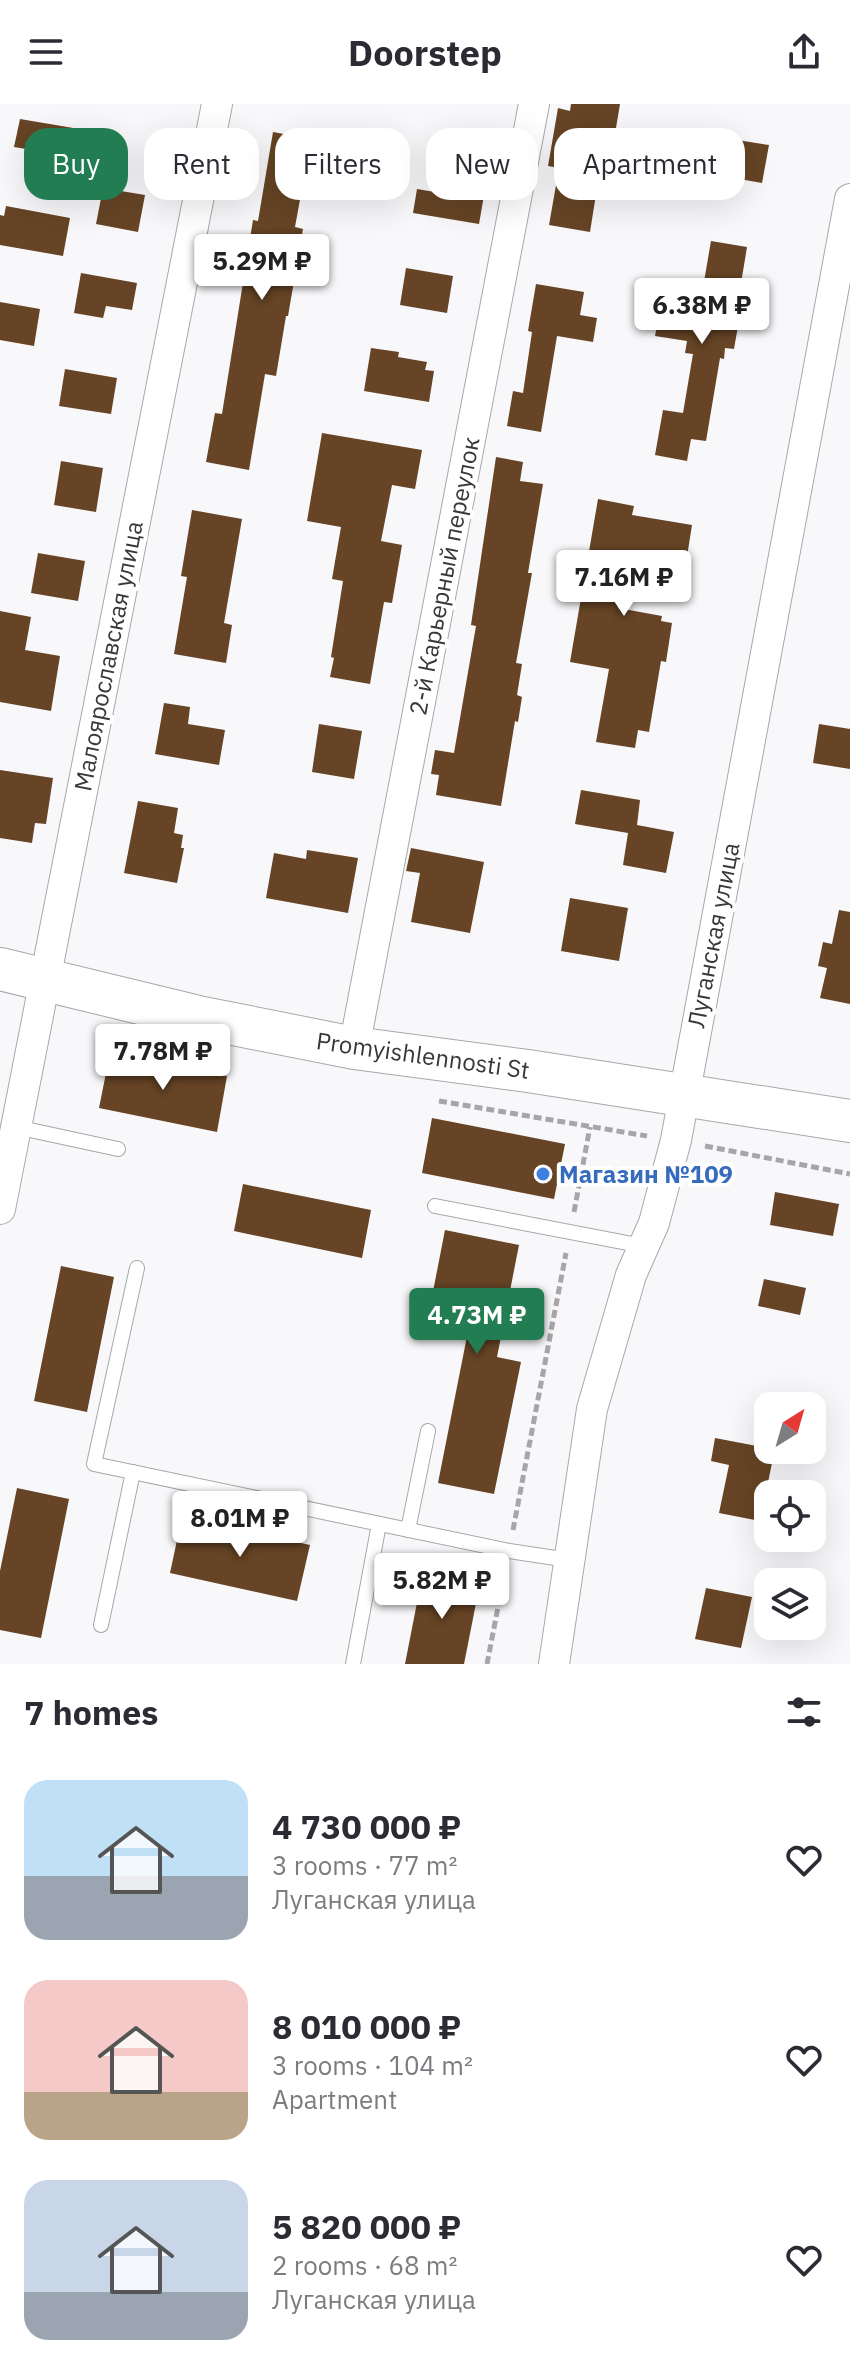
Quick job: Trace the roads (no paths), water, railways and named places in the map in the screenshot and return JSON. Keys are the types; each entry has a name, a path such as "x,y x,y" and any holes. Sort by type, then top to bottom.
{"main road":[{"name":"Promyishlennosti St","path":"0,969 198,1017 354,1048 684,1094 850,1121"}],"street":[{"name":"Малоярославская улица","path":"0,1209 217,104"},
{"name":"2-й Карьерный переулок","path":"354,1048 534,104"},
{"name":"Луганская улица","path":"554,1664 592,1409 631,1275 654,1223 673,1154 850,199"}],"lane":[{"path":"16,1127 118,1149"},
{"path":"435,1206 643,1246"},
{"path":"137,1268 94,1464 509,1551 569,1560"},
{"path":"408,1530 428,1431"},
{"path":"101,1625 133,1472"},
{"path":"353,1664 379,1524"}],"place":[{"name":"Магазин №109","path":"543,1174"}]}
